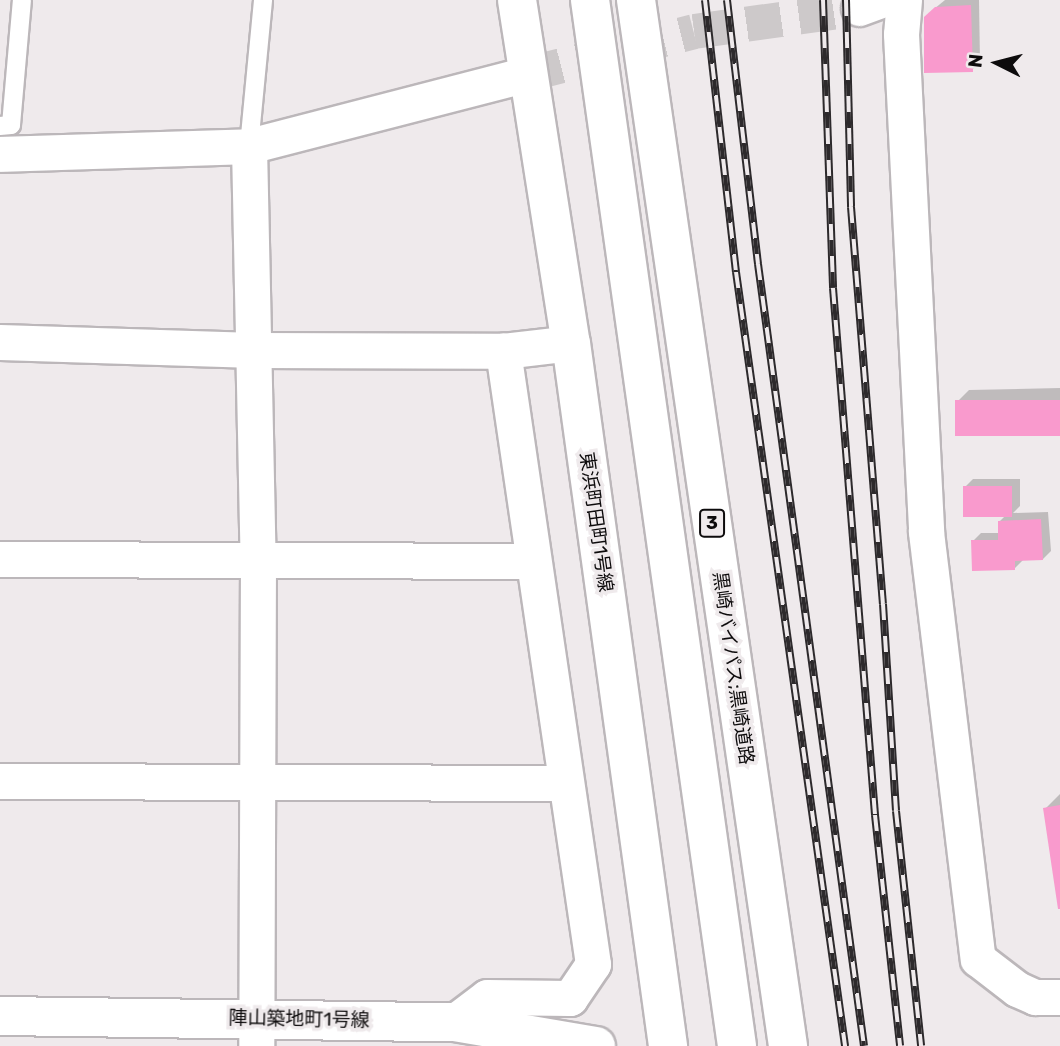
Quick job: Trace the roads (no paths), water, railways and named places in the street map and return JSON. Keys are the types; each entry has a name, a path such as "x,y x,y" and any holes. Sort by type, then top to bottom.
{"main road":[{"name":"東浜町田町1号線","path":"517,0 571,343 668,1046"},
{"path":"590,0 737,1046"},
{"name":"黒崎バイパス;黒崎道路","path":"636,0 788,1046"},
{"name":"陣山築地町1号線","path":"0,1016 257,1032 454,1022 596,1046"}],"street":[{"path":"904,0 901,34 926,532 978,959 1017,989 1035,997 1060,997"},
{"path":"0,154 249,146 527,74"},
{"path":"249,146 258,560 255,783 257,1032"},
{"path":"0,342 254,350 503,351 571,343"},
{"path":"454,1022 487,997 570,998 593,964 503,351"},
{"path":"0,559 533,561"},
{"path":"0,781 565,783"}],"lane":[{"path":"0,126 11,125 22,0"},
{"path":"249,146 262,0"}],"tunnel":[{"path":"527,74 694,31 859,8"}],"railway":[{"path":"705,0 736,272 845,1046"},
{"path":"727,0 758,264 864,1046"},
{"path":"823,0 833,288 875,815 900,1046"},
{"path":"846,0 851,207 883,604 896,811 921,1046"}]}
